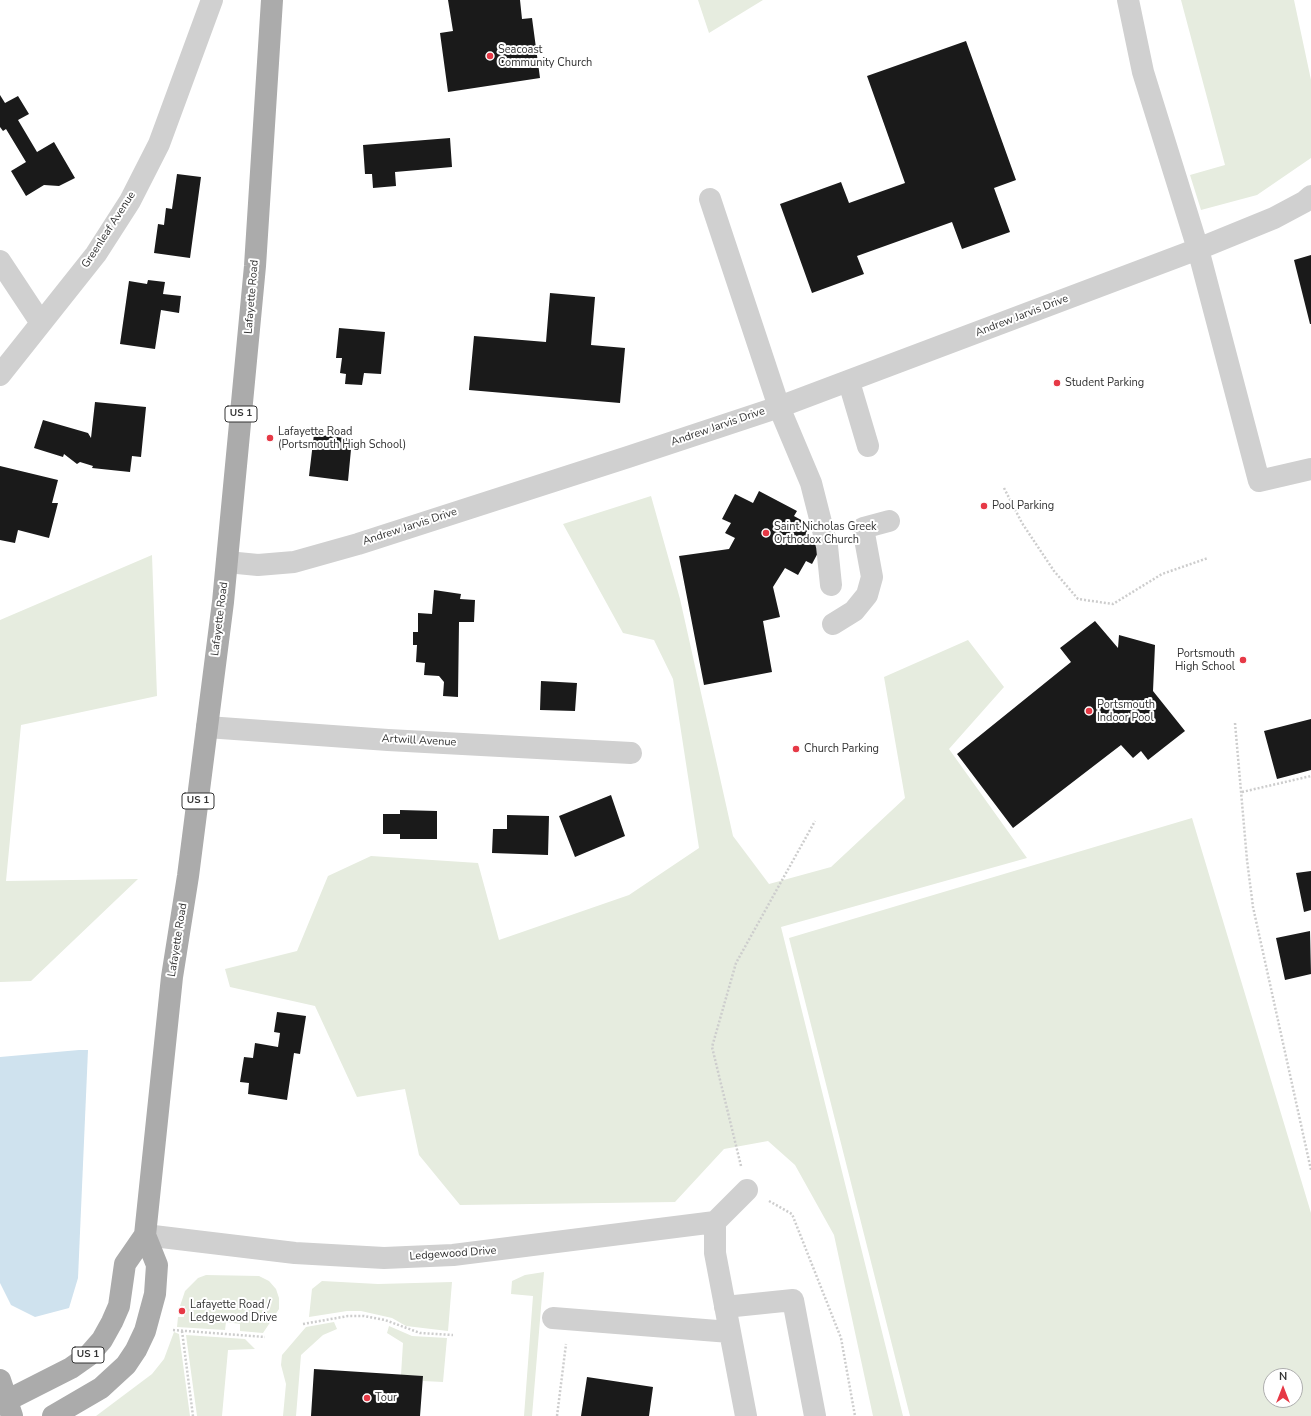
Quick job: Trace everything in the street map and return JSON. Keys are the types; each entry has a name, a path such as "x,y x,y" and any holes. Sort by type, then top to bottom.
{"main road":[{"name":"Lafayette Road","path":"53,1416 101,1388 126,1364 136,1350 145,1331 155,1294 157,1265 145,1236 172,977 188,876 227,562 255,266 272,0"},
{"name":"Lafayette Road","path":"5,1400 71,1368 88,1356 102,1340 119,1306 125,1264 145,1236"}],"street":[{"name":"Greenleaf Avenue","path":"0,375 96,254 130,201 159,144 212,0"},
{"path":"1128,0 1143,72 1198,249 1259,481 1311,469"},
{"name":"Andrew Jarvis Drive","path":"227,562 258,565 294,562 351,546 779,407 849,382 1198,249 1274,218 1311,196"},
{"path":"710,199 779,407 810,484 827,546 831,586"},
{"path":"0,261 41,323"},
{"path":"849,382 868,446"},
{"path":"833,624 854,611 867,595 872,578 862,528 889,521"},
{"name":"Artwill Avenue","path":"207,727 388,740 631,753"},
{"path":"746,1416 715,1253 715,1222 747,1190"},
{"name":"Ledgewood Drive","path":"145,1236 295,1253 399,1257 453,1255 498,1251 715,1222"},
{"path":"725,1307 793,1300 815,1416"},
{"path":"561,1319 730,1332"}],"path":[{"path":"1004,488 1022,523 1054,571 1078,599 1113,604 1162,574 1208,558"},
{"path":"1236,723 1247,860 1253,907 1311,1170"},
{"path":"1242,792 1311,776"},
{"path":"815,821 736,963 712,1047 747,1190 792,1214 841,1338 855,1416"},
{"path":"303,1324 348,1316 364,1316 385,1320 420,1333 453,1335"},
{"path":"557,1416 561,1319"},
{"path":"173,1330 265,1337"},
{"path":"182,1331 193,1416"}],"shaded area":[{"path":"698,0 763,0 709,33"},
{"path":"1181,0 1294,0 1311,80 1311,158 1257,195 1201,210 1190,175 1225,165"},
{"path":"651,496 680,599 733,836 769,884 831,867 905,798 884,677 968,640 1004,687 949,749 1027,858 781,927 903,1416 873,1416 834,1235 795,1165 768,1141 724,1149 675,1202 460,1205 419,1155 405,1089 357,1097 315,1006 230,987 225,969 297,951 328,876 371,856 478,863 499,940 629,895 699,848 673,679 654,640 623,633 563,524"},
{"path":"152,555 157,696 21,725 6,881 138,879 31,981 0,982 0,620"},
{"path":"1192,818 1311,1213 1311,1416 910,1416 789,938"},
{"path":"544,1272 532,1416 524,1416 533,1296 511,1294 512,1281 525,1275"},
{"path":"206,1275 259,1276 269,1281 276,1289 279,1298 279,1309 263,1333 240,1331 240,1324 226,1322 225,1330 177,1327 178,1317 184,1317 185,1306 180,1306 185,1291 198,1278"},
{"path":"322,1281 378,1284 452,1282 448,1331 406,1326 392,1318 361,1311 347,1311 309,1317 312,1289"},
{"path":"334,1322 337,1329 323,1335 301,1355 296,1416 283,1416 286,1384 281,1365 282,1355 306,1327"},
{"path":"389,1326 412,1336 447,1338 443,1382 423,1381 423,1376 401,1375 403,1343 387,1333"},
{"path":"174,1332 179,1334 190,1416 96,1416 152,1374 164,1359"},
{"path":"186,1335 245,1339 255,1349 228,1350 222,1416 197,1416"}],"water":[{"path":"88,1050 78,1278 69,1308 35,1317 11,1305 0,1283 0,1057"}],"building":[{"name":"Seacoast Community Church","path":"448,0 520,0 522,19 532,18 540,78 448,92 440,33 453,31"},
{"path":"966,41 1016,180 994,188 1010,232 962,249 952,222 857,256 864,274 812,293 780,204 841,182 849,203 905,183 867,76"},
{"path":"0,95 5,103 18,96 29,114 18,120 37,152 54,142 75,178 59,186 44,185 26,196 11,171 26,162 6,129 3,131 0,127"},
{"path":"450,138 452,167 395,172 396,186 373,188 372,174 365,174 363,145"},
{"path":"177,174 201,177 190,258 154,253 158,224 164,225 166,208 172,209"},
{"path":"1311,255 1311,324 1310,324 1294,260"},
{"path":"148,280 165,282 163,294 181,296 179,313 161,310 155,349 120,344 129,281 147,284"},
{"path":"550,293 595,297 591,345 625,348 620,403 469,390 474,336 546,342"},
{"path":"339,328 385,332 381,374 364,373 362,385 345,384 346,374 340,373 342,358 336,358"},
{"path":"95,402 146,407 141,457 132,456 130,472 92,468 93,466 80,462 77,464 64,454 63,457 34,448 43,420 88,433 91,438"},
{"path":"314,434 352,439 348,481 309,476"},
{"path":"0,466 58,480 52,503 58,503 49,538 18,530 15,543 0,540"},
{"path":"759,491 797,511 794,516 810,525 806,533 816,539 814,543 821,547 812,564 806,561 798,575 785,568 773,587 780,617 763,621 772,672 704,685 679,556 729,549 735,538 725,533 731,523 722,519 735,494 753,503"},
{"path":"434,590 461,594 460,599 475,600 474,622 459,622 458,697 443,696 444,682 439,676 424,675 425,663 416,662 417,645 413,645 413,632 418,632 418,613 432,614"},
{"name":"Portsmouth Indoor Pool","path":"1095,621 1118,648 1119,635 1155,645 1153,691 1185,731 1148,760 1141,751 1133,758 1121,745 1013,828 957,754 1071,662 1060,648"},
{"path":"541,681 577,683 575,711 540,710"},
{"path":"1311,719 1311,770 1277,779 1264,731"},
{"path":"611,795 625,836 575,857 559,816"},
{"path":"400,810 437,811 437,839 400,839 400,834 383,834 383,814 400,814"},
{"path":"507,815 549,816 548,855 492,853 493,829 507,829"},
{"path":"1311,871 1311,910 1304,912 1296,873"},
{"path":"1310,931 1311,974 1285,980 1276,938"},
{"path":"277,1012 306,1016 300,1054 294,1053 287,1100 248,1094 249,1083 240,1082 244,1057 253,1058 255,1043 278,1047 280,1033 274,1032"},
{"name":"Tour","path":"314,1369 423,1376 420,1416 311,1416"},
{"path":"587,1377 653,1387 649,1416 581,1416"}],"place":[{"name":"Seacoast Community Church","path":"490,56"},
{"name":"Student Parking","path":"1057,383"},
{"name":"Lafayette Road (Portsmouth High School)","path":"270,438"},
{"name":"Pool Parking","path":"984,506"},
{"name":"Saint Nicholas Greek Orthodox Church","path":"766,533"},
{"name":"Portsmouth High School","path":"1243,660"},
{"name":"Portsmouth Indoor Pool","path":"1089,711"},
{"name":"Church Parking","path":"796,749"},
{"name":"Lafayette Road / Ledgewood Drive","path":"182,1311"},
{"name":"Tour","path":"367,1398"}]}
